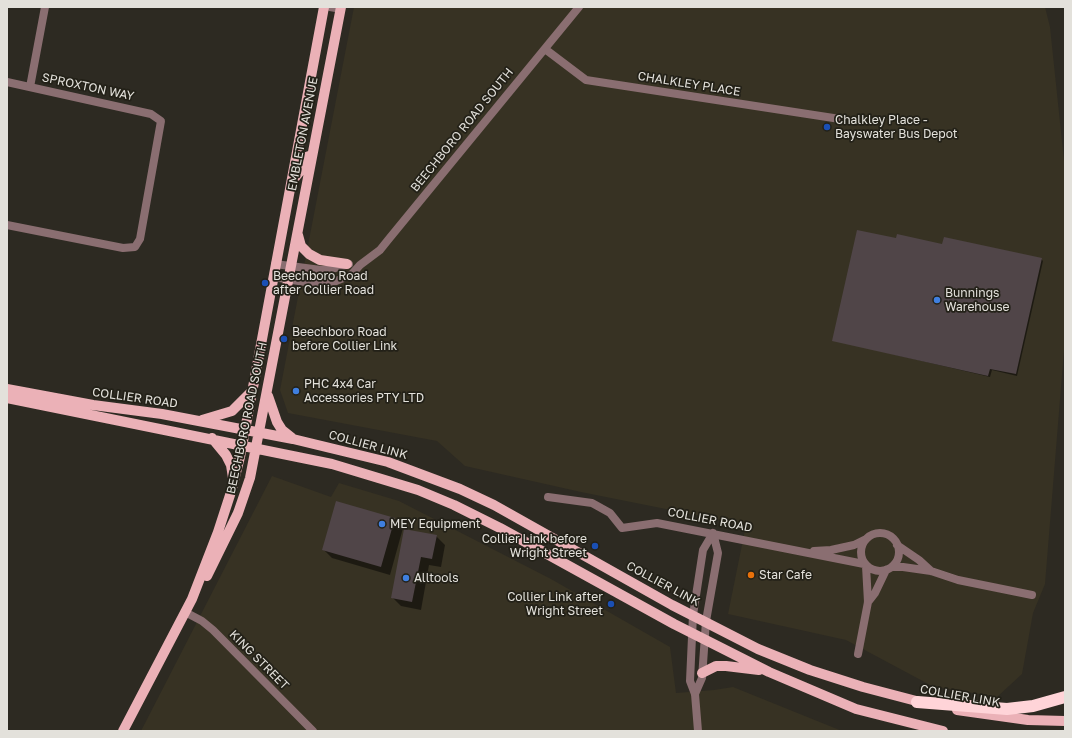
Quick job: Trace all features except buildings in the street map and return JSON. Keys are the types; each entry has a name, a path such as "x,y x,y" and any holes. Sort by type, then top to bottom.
{"highway":[{"path":"917,702 1007,709 1033,706 1065,697"}],"main road":[{"name":"EMBLETON AVENUE","path":"275,264 324,7"},
{"name":"EMBLETON AVENUE","path":"292,267 341,8"},
{"path":"290,185 300,170 304,158 312,155"},
{"path":"298,233 301,246 309,254 326,262 347,264"},
{"name":"BEECHBORO ROAD SOUTH","path":"123,731 192,599 218,532 234,482 242,445 275,264"},
{"name":"BEECHBORO ROAD SOUTH","path":"192,599 203,585 238,513 250,478 292,267"},
{"path":"198,421 232,411 252,392"},
{"path":"267,394 282,430 293,439"},
{"name":"COLLIER ROAD","path":"8,395 148,412 260,433"},
{"name":"COLLIER ROAD","path":"8,395 256,448"},
{"name":"COLLIER LINK","path":"260,433 293,439 388,462 460,489 532,525 693,615 758,649 810,670 917,702 972,713 1021,719 1065,721"},
{"path":"212,438 226,455 231,465 234,482"},
{"path":"256,448 354,469 418,490 454,505 500,528 691,633 769,672 856,710 943,731"},
{"path":"702,673 716,666 769,672"}],"street":[{"path":"30,87 45,7"},
{"path":"330,7 341,8"},
{"name":"BEECHBORO ROAD SOUTH","path":"273,277 318,284 336,281 351,275 388,240 579,7"},
{"name":"CHALKLEY PLACE","path":"545,50 586,80 840,119"},
{"name":"SPROXTON WAY","path":"7,82 151,114 161,121 140,238 135,247 123,248 7,225"},
{"path":"275,264 329,270 347,264 360,265"},
{"name":"COLLIER ROAD","path":"548,497 592,503 610,513 622,528 657,523 865,565"},
{"path":"858,654 868,602 865,565 860,552 865,540 876,533 889,535 898,545 919,560 931,571"},
{"path":"698,731 695,694 690,681 691,633 703,550 713,534"},
{"path":"695,694 702,673 706,621 718,553 713,534"},
{"name":"COLLIER ROAD","path":"805,552 831,550 854,545 865,540"},
{"path":"868,602 898,557 898,545"},
{"path":"865,565 874,571 903,567 931,571 958,580 1032,595"},
{"name":"KING STREET","path":"185,612 202,621 212,630 313,731"}],"shaded area":[{"path":"354,7 1045,7 1050,27 1065,170 1065,338 1045,584 1033,613 1022,674 997,697 932,686 846,640 728,614 746,525 581,492 465,466 437,441 288,413 280,390"},
{"path":"272,476 331,497 339,483 399,501 551,579 670,647 676,693 733,687 842,731 141,731"}],"place":[{"name":"Chalkley Place - Bayswater Bus Depot","path":"827,127"},
{"name":"Beechboro Road after Collier Road","path":"265,283"},
{"name":"Bunnings Warehouse","path":"937,300"},
{"name":"Beechboro Road before Collier Link","path":"284,339"},
{"name":"PHC 4x4 Car Accessories PTY LTD","path":"296,391"},
{"name":"MEY Equipment","path":"382,524"},
{"name":"Collier Link before Wright Street","path":"595,546"},
{"name":"Star Cafe","path":"751,575"},
{"name":"Alltools","path":"406,578"},
{"name":"Collier Link after Wright Street","path":"611,604"}]}
